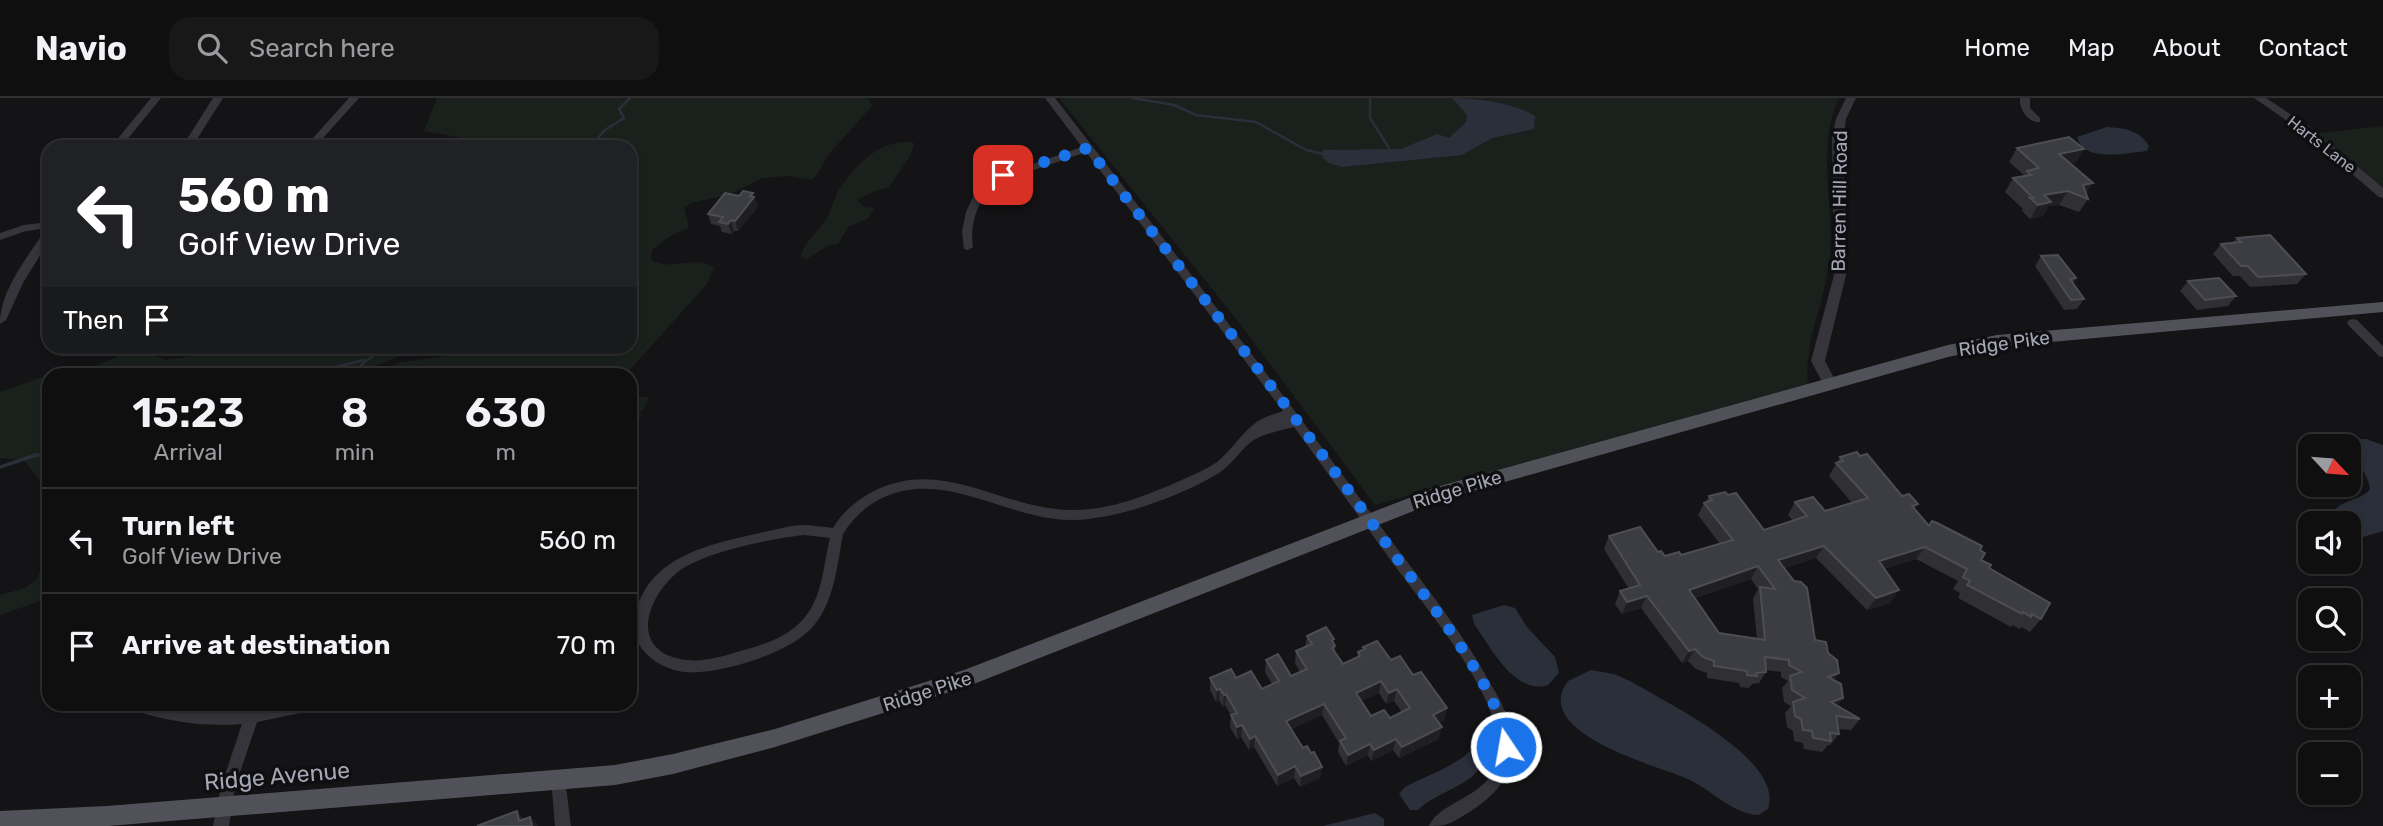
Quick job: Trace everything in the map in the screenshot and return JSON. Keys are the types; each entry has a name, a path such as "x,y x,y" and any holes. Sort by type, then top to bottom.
{"main road":[{"name":"Ridge Pike","path":"558,779 615,775 673,764 775,738 967,678 1440,493 1948,351 1997,341 2383,307"},
{"name":"Ridge Avenue","path":"0,821 223,816 558,779"}],"street":[{"path":"122,140 156,98"},
{"path":"191,140 218,98"},
{"path":"316,140 354,98"},
{"path":"1049,98 1295,417 1370,519 1491,697 1504,727 1505,757 1493,785 1478,801 1437,826"},
{"name":"Barren Hill Road","path":"1830,384 1818,360 1840,275 1838,136 1840,118 1851,98"},
{"path":"2025,98 2023,103 2027,112 2037,120"},
{"name":"Harts Lane","path":"2259,98 2306,129 2383,194"},
{"path":"968,247 966,240 974,204 981,190 990,182 1011,172 1088,148"},
{"path":"0,237 24,228 42,226"},
{"path":"0,320 42,243"},
{"path":"2353,323 2383,353"},
{"path":"837,534 804,530 788,532 709,552 682,562 664,575 646,598 640,622 647,644 666,660 696,666 719,663 786,642 804,628 817,610 837,534 849,516 883,491 912,484 932,483 969,489 1044,513 1069,515 1117,510 1149,500 1212,471 1251,435 1295,417"},
{"path":"154,711 187,718 252,717 281,711"},
{"path":"223,816 252,717"},
{"path":"558,779 563,826"}],"shaded area":[{"path":"437,98 868,98 872,106 828,155 811,180 787,176 762,178 731,194 684,207 689,228 670,236 652,250 651,260 667,264 707,264 714,268 707,284 631,368 387,368 400,362 455,354 637,354 637,140 463,140 424,131"},
{"path":"1059,98 1839,98 1828,138 1829,263 1809,353 1808,384 1375,505 1241,325"},
{"path":"1452,98 1484,100 1527,111 1535,116 1534,129 1492,138 1462,155 1342,167 1329,163 1322,157 1323,150 1401,149 1437,134 1449,138 1466,122 1467,115"},
{"path":"2383,126 2383,189 2319,136 2320,133"},
{"path":"2107,127 2125,129 2141,136 2149,146 2147,151 2097,153 2081,145 2077,137"},
{"path":"901,142 913,142 909,158 888,188 874,191 857,200 864,207 874,208 869,218 848,227 838,244 827,246 807,259 801,257 805,246 828,216 839,189 855,169 881,148"},
{"path":"123,354 151,354 165,360 207,354 414,354 370,368 92,368"},
{"path":"42,377 42,482 24,460 0,458 0,392"},
{"path":"637,397 649,397 643,411 639,412 641,415 637,426"},
{"path":"2361,439 2383,445 2383,531 2363,537 2361,511 2335,511 2340,505 2361,497 2370,489 2361,467"},
{"path":"42,568 42,600 0,615 0,595 25,588 36,580"},
{"path":"1504,605 1515,608 1527,627 1555,657 1559,673 1548,685 1536,686 1514,676 1474,624 1472,615"},
{"path":"1591,670 1614,674 1630,681 1719,734 1759,771 1768,790 1768,809 1759,815 1740,811 1696,783 1602,745 1581,731 1566,716 1561,700 1568,681"},
{"path":"1482,736 1486,736 1486,753 1474,775 1418,810 1410,810 1399,794 1405,787 1458,760 1475,746"},
{"path":"1375,813 1384,819 1384,826 1323,826"}],"building":[{"path":"2069,137 2084,149 2059,154 2093,183 2083,185 2088,199 2068,191 2044,195 2051,202 2038,205 2013,178 2031,175 2027,171 2039,168 2017,148"},
{"path":"743,191 753,193 750,196 754,197 735,221 731,220 728,224 719,222 723,217 708,214 725,193 739,196"},
{"path":"2270,235 2306,274 2258,277 2248,266 2241,266 2221,244 2241,242 2237,238"},
{"path":"2058,255 2076,278 2070,279 2084,299 2071,300 2041,256"},
{"path":"2219,278 2236,296 2205,300 2188,281"},
{"path":"1857,452 1860,456 1867,454 1902,496 1909,494 1918,504 1912,506 1929,526 1932,521 1982,546 1980,550 1985,553 1981,560 1991,565 1989,568 2050,603 2041,619 2032,614 2031,617 2023,612 2022,614 1967,585 1970,581 1963,577 1967,569 1925,547 1879,561 1899,590 1876,598 1824,546 1778,560 1794,581 1801,582 1807,588 1815,640 1826,642 1828,653 1837,660 1839,673 1828,677 1841,684 1843,698 1831,702 1860,719 1836,716 1839,734 1830,733 1831,741 1813,738 1812,731 1803,730 1801,719 1795,716 1793,702 1805,698 1792,690 1790,676 1802,672 1789,665 1789,660 1765,657 1766,672 1756,673 1757,676 1747,675 1747,671 1714,666 1714,661 1703,657 1695,649 1689,651 1647,596 1627,602 1620,591 1640,585 1609,536 1640,527 1658,552 1661,551 1665,556 1679,552 1681,555 1733,540 1704,503 1712,500 1709,496 1725,492 1728,495 1736,493 1764,530 1807,516 1795,502 1813,497 1825,511 1868,498 1836,463 1843,461 1840,457","holes":["1758,566 1775,589 1760,587 1765,640 1719,633 1689,590"]},
{"path":"1326,627 1334,639 1332,640 1335,646 1332,648 1343,664 1360,656 1358,652 1365,649 1363,647 1377,641 1391,660 1400,656 1413,675 1421,672 1447,708 1433,715 1442,727 1402,747 1396,739 1374,750 1370,744 1348,755 1340,741 1346,738 1324,704 1286,721 1303,748 1307,746 1311,753 1314,752 1322,767 1301,776 1295,766 1278,775 1255,736 1250,739 1242,725 1237,727 1231,715 1237,713 1226,694 1220,689 1217,690 1210,678 1231,669 1236,678 1251,671 1262,689 1279,681 1266,660 1278,654 1291,676 1307,669 1296,651 1312,644 1307,636","holes":["1381,681 1389,693 1397,689 1410,708 1390,718 1384,710 1371,716 1356,693"]},
{"path":"517,811 519,821 530,817 532,826 477,826"}],"waterway":[{"path":"596,140 605,130 624,118 619,109 630,98"},
{"path":"1133,98 1174,105 1196,115 1256,122 1306,150 1323,154"},
{"path":"1370,98 1370,118 1389,148"},
{"path":"366,368 361,366 362,364 375,354"},
{"path":"332,368 364,360"},
{"path":"0,467 42,455"}],"route":[{"path":"1003,175 1088,148 1292,413 1437,614 1491,697 1504,727 1506,747"}]}
